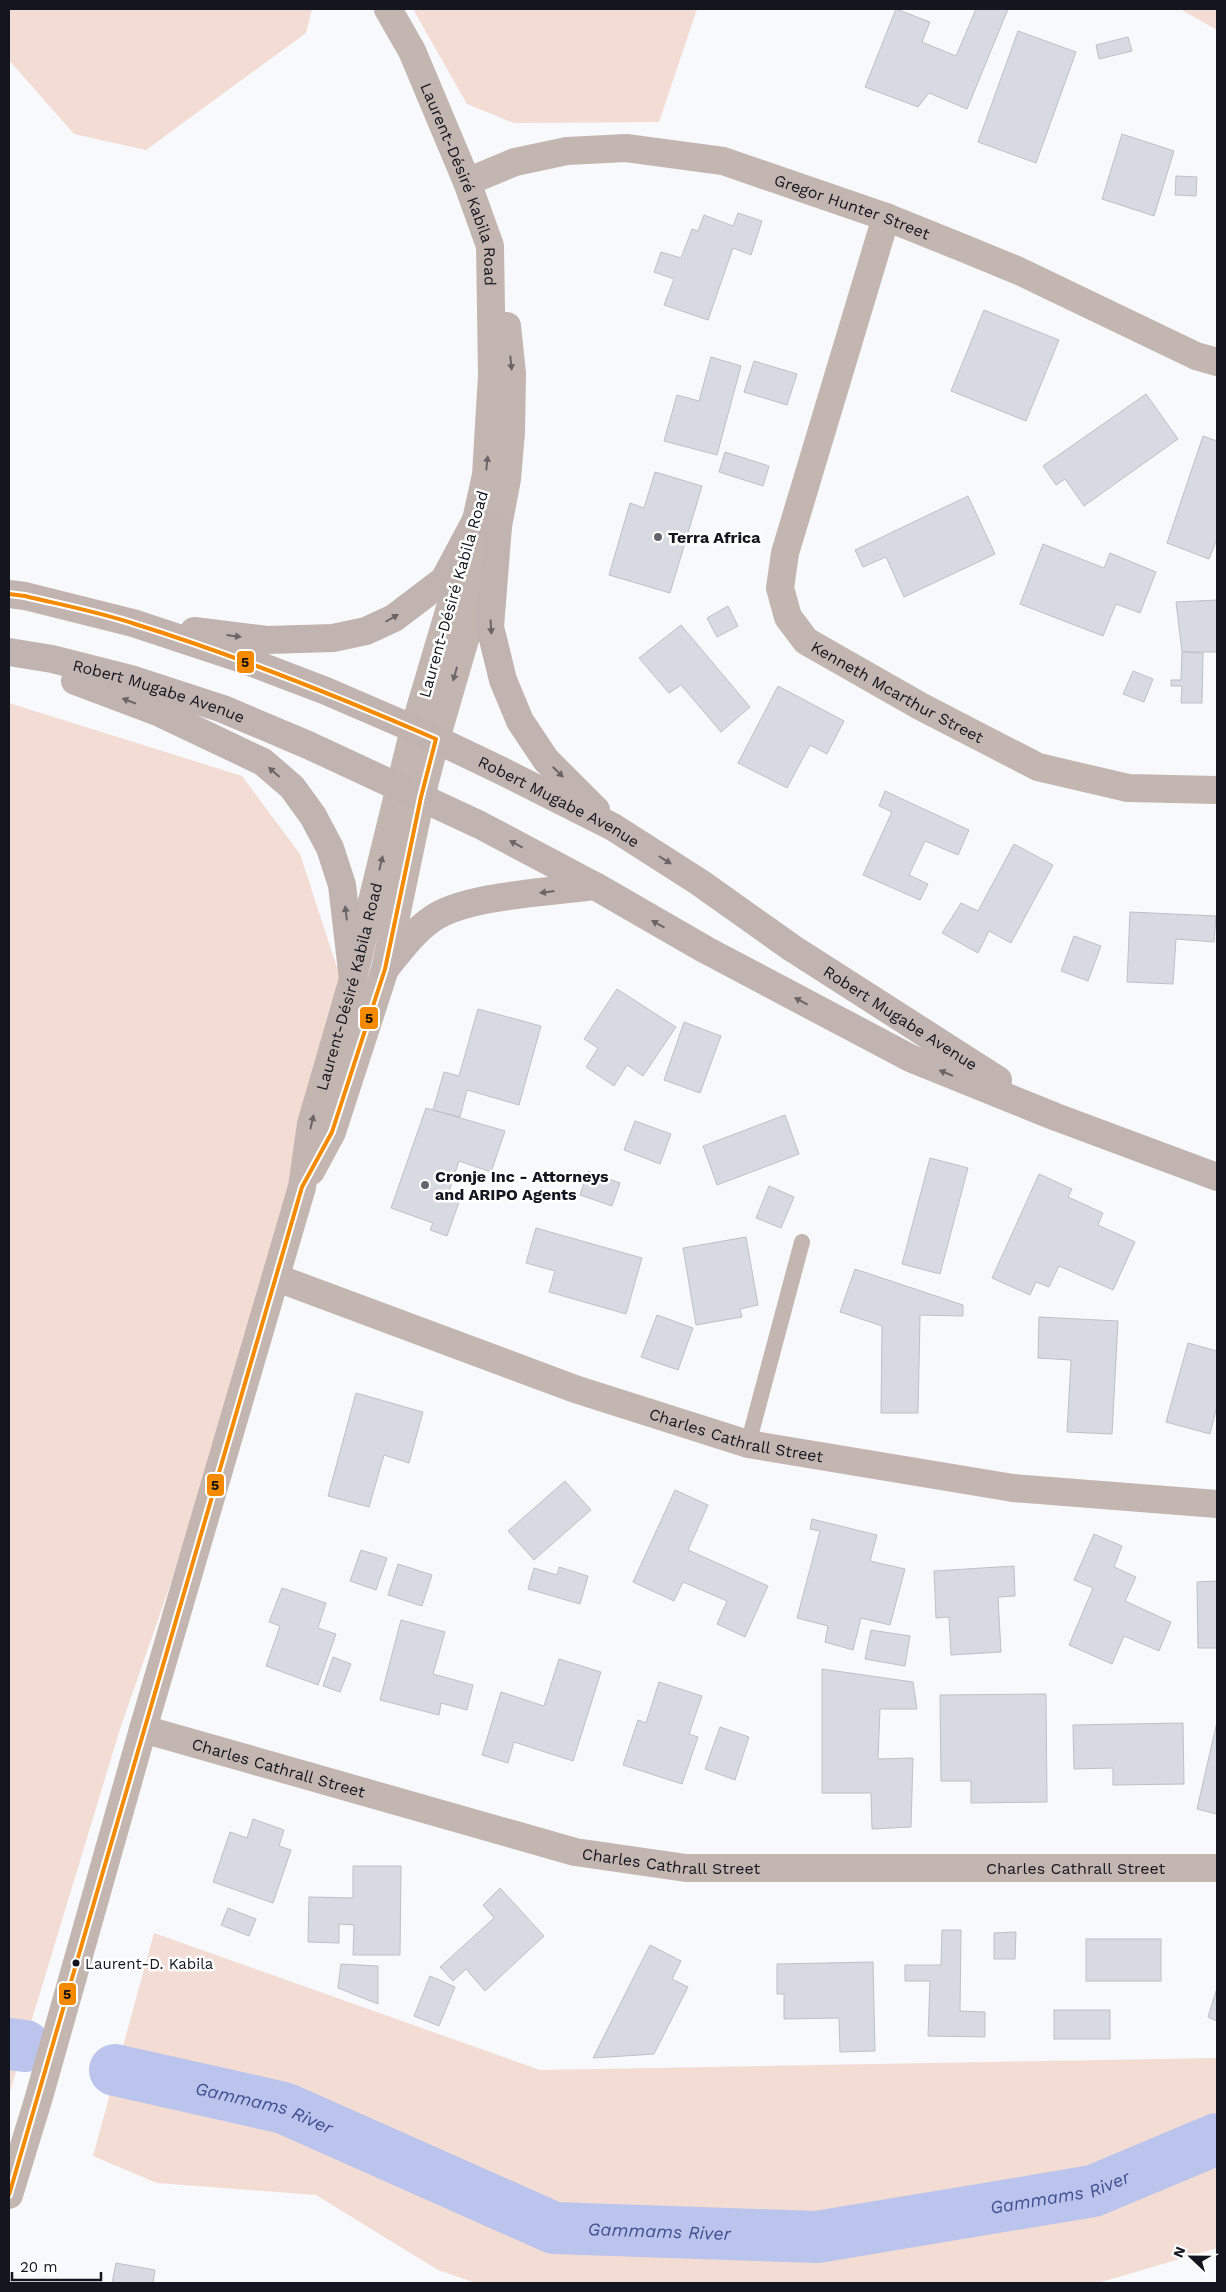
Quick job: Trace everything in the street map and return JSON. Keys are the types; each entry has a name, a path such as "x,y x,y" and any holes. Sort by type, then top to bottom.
{"main road":[{"path":"133,623 266,640 333,638 366,631 394,618 444,580 487,523"},
{"path":"487,523 490,627 503,680 520,722 546,760 613,827"},
{"name":"Robert Mugabe Avenue","path":"9,594 25,596 133,623 254,664 326,691 425,734 613,827 699,882 800,954 1056,1117"},
{"name":"Robert Mugabe Avenue","path":"9,652 52,659 122,677 223,710 410,792 480,825 595,886 689,941 910,1058 1056,1117 1217,1177"},
{"path":"9,657 160,713 263,762 292,787 313,816 330,848 342,885 353,979"},
{"path":"385,969 405,944 432,919 461,905 595,886"}],"street":[{"name":"Laurent-Désiré Kabila Road","path":"9,2195 39,2096 142,1730 277,1278 302,1187 311,1124 410,792 425,734 487,523 486,475 492,376 490,246 468,182 412,51 388,9"},
{"name":"Gregor Hunter Street","path":"468,182 515,162 567,151 626,148 723,161 886,217 1019,271 1196,356 1217,362"},
{"name":"Kenneth Mcarthur Street","path":"886,217 785,553 780,588 788,617 806,641 920,706 1038,767 1128,788 1217,790"},
{"name":"Laurent-Désiré Kabila Road","path":"302,1187 332,1132 385,969 410,792"},
{"name":"Charles Cathrall Street","path":"277,1278 575,1389 748,1444 1013,1488 1217,1504"},
{"name":"Charles Cathrall Street","path":"142,1730 575,1852 686,1868 1217,1868"}],"lane":[{"path":"748,1444 802,1242"}],"shaded area":[{"path":"9,9 312,9 306,33 146,150 74,134 9,60"},
{"path":"413,9 697,9 659,122 514,123 467,104"},
{"path":"1180,9 1217,9 1217,30"},
{"path":"9,703 242,776 300,854 340,977 296,1128 302,1187 277,1278 120,1729 9,2095"},
{"path":"154,1933 540,2070 1217,2058 1217,2248 1098,2283 476,2283 438,2270 316,2195 157,2183 93,2156"}],"building":[{"path":"896,9 930,22 922,42 956,56 976,9 1008,9 967,109 929,93 918,107 865,87"},
{"path":"1018,31 1076,52 1036,163 978,142"},
{"path":"1128,37 1132,51 1099,59 1096,45"},
{"path":"1122,134 1174,151 1154,216 1102,199"},
{"path":"1176,176 1197,177 1196,196 1175,195"},
{"path":"738,213 762,221 751,255 733,248 708,320 664,305 674,279 654,272 661,252 681,258 692,229 698,231 704,215 733,226"},
{"path":"984,310 1059,340 1026,421 951,391"},
{"path":"711,357 741,366 717,455 664,441 677,395 699,401"},
{"path":"754,361 797,374 787,405 744,392"},
{"path":"1146,394 1178,439 1084,506 1065,479 1056,485 1043,466"},
{"path":"1203,436 1217,441 1217,539 1209,559 1167,543"},
{"path":"725,452 769,466 763,486 719,472"},
{"path":"655,472 702,486 670,593 609,575 630,503 644,508"},
{"path":"968,496 995,554 904,597 886,557 863,567 855,550"},
{"path":"1043,544 1104,568 1110,553 1156,572 1140,613 1116,604 1103,636 1020,604"},
{"path":"1217,600 1217,652 1182,652 1176,602"},
{"path":"728,606 738,626 717,637 707,618"},
{"path":"681,625 750,707 721,732 681,685 669,693 639,658"},
{"path":"1182,652 1203,653 1202,703 1181,703 1182,686 1171,686 1171,680 1181,680"},
{"path":"1133,671 1153,679 1144,702 1123,694"},
{"path":"778,686 844,721 827,754 810,745 787,788 738,763"},
{"path":"885,791 969,830 958,855 925,841 909,875 928,884 920,900 863,875 892,812 879,806"},
{"path":"1014,844 1053,865 1011,943 989,931 978,953 942,933 961,903 978,911"},
{"path":"1130,912 1216,916 1214,942 1176,939 1173,984 1127,982"},
{"path":"1074,936 1101,946 1088,981 1061,971"},
{"path":"617,989 676,1027 643,1076 627,1065 614,1086 586,1067 598,1048 584,1039"},
{"path":"478,1009 541,1026 519,1105 467,1090 460,1117 433,1110 444,1072 459,1076"},
{"path":"684,1022 721,1036 700,1093 664,1080"},
{"name":"Cronje Inc - Attorneys and ARIPO Agents","path":"426,1108 505,1131 491,1172 459,1161 447,1197 459,1202 447,1236 430,1230 433,1223 391,1208"},
{"path":"785,1115 799,1154 717,1185 703,1146"},
{"path":"635,1121 671,1134 660,1164 624,1150"},
{"path":"930,1158 968,1168 940,1274 902,1264"},
{"path":"588,1171 620,1183 612,1206 580,1195"},
{"path":"1039,1174 1072,1189 1068,1197 1103,1213 1098,1225 1135,1242 1113,1290 1059,1266 1049,1287 1036,1282 1030,1295 992,1278"},
{"path":"769,1186 794,1197 781,1228 756,1218"},
{"path":"536,1228 642,1258 626,1314 549,1292 555,1271 526,1263"},
{"path":"746,1237 758,1305 740,1309 742,1317 696,1325 683,1248"},
{"path":"855,1269 963,1305 963,1316 920,1315 918,1413 881,1413 882,1326 840,1312"},
{"path":"657,1315 693,1328 678,1370 641,1357"},
{"path":"1039,1317 1118,1321 1112,1434 1067,1432 1071,1360 1038,1358"},
{"path":"1188,1343 1217,1351 1217,1406 1210,1434 1166,1422"},
{"path":"356,1393 423,1412 409,1463 384,1455 369,1507 328,1496"},
{"path":"565,1481 591,1510 534,1560 508,1531"},
{"path":"675,1490 708,1505 688,1550 768,1586 745,1637 717,1624 727,1601 683,1582 674,1601 633,1582"},
{"path":"812,1519 877,1535 870,1561 905,1569 890,1625 861,1618 853,1650 825,1642 828,1626 797,1618 820,1531 810,1529"},
{"path":"1094,1534 1122,1546 1114,1567 1136,1577 1125,1601 1171,1622 1159,1651 1124,1636 1112,1664 1069,1645 1093,1588 1074,1580"},
{"path":"361,1550 387,1558 376,1590 350,1581"},
{"path":"398,1564 432,1575 422,1606 388,1595"},
{"path":"1014,1566 1015,1596 998,1597 1001,1652 951,1655 949,1617 936,1618 934,1571"},
{"path":"559,1567 588,1576 580,1604 528,1589 534,1568 557,1575"},
{"path":"1217,1581 1217,1648 1198,1648 1197,1582"},
{"path":"282,1588 326,1603 318,1628 336,1634 318,1685 266,1666 280,1626 269,1622"},
{"path":"401,1620 445,1632 433,1674 473,1685 467,1710 441,1703 439,1715 380,1700"},
{"path":"871,1630 910,1636 905,1666 865,1659"},
{"path":"333,1657 351,1664 340,1692 323,1686"},
{"path":"559,1659 601,1672 573,1761 514,1742 508,1763 482,1755 501,1692 544,1706"},
{"path":"822,1669 913,1682 917,1709 880,1709 878,1759 913,1758 911,1827 872,1829 871,1793 822,1793"},
{"path":"659,1682 702,1696 689,1734 698,1737 682,1784 623,1765 638,1720 646,1723"},
{"path":"1046,1694 1047,1802 971,1803 971,1781 941,1781 940,1695"},
{"path":"1217,1722 1217,1814 1197,1809"},
{"path":"1183,1723 1184,1784 1113,1785 1113,1768 1074,1769 1073,1725"},
{"path":"720,1727 749,1737 735,1780 705,1769"},
{"path":"253,1819 284,1830 279,1846 291,1850 273,1903 213,1882 230,1832 247,1838"},
{"path":"353,1866 401,1866 400,1955 353,1955 354,1925 339,1924 339,1943 308,1942 309,1897 353,1898"},
{"path":"500,1888 544,1936 485,1991 466,1969 453,1981 440,1967 494,1918 483,1905"},
{"path":"228,1908 256,1919 249,1936 221,1925"},
{"path":"942,1930 961,1930 960,2011 985,2012 985,2037 928,2036 930,1981 905,1981 905,1965 941,1965"},
{"path":"1016,1932 1015,1959 994,1959 994,1933"},
{"path":"1086,1939 1161,1939 1161,1981 1086,1981"},
{"path":"650,1945 681,1961 672,1979 688,1987 654,2054 593,2058"},
{"path":"873,1962 875,2051 840,2052 839,2018 784,2019 784,1994 777,1994 777,1964"},
{"path":"341,1964 378,1966 378,2004 338,1988"},
{"path":"430,1976 455,1987 439,2026 414,2016"},
{"path":"1217,1988 1217,2021 1208,2017"},
{"path":"1054,2010 1110,2010 1110,2039 1054,2039"},
{"path":"116,2263 155,2270 153,2283 112,2283"}],"waterway":[{"name":"Gammams River","path":"9,2044 25,2046"},
{"name":"Gammams River","path":"115,2070 284,2108 554,2228 817,2237 1093,2191 1217,2139"}],"transit line":[{"name":"5","path":"9,594 94,612 212,649 362,707 436,739 421,797 385,969 332,1132 302,1187 9,2195"}],"place":[{"name":"Terra Africa","path":"658,537"},
{"name":"Cronje Inc - Attorneys and ARIPO Agents","path":"425,1185"},
{"name":"Laurent-D. Kabila","path":"76,1963"}]}
